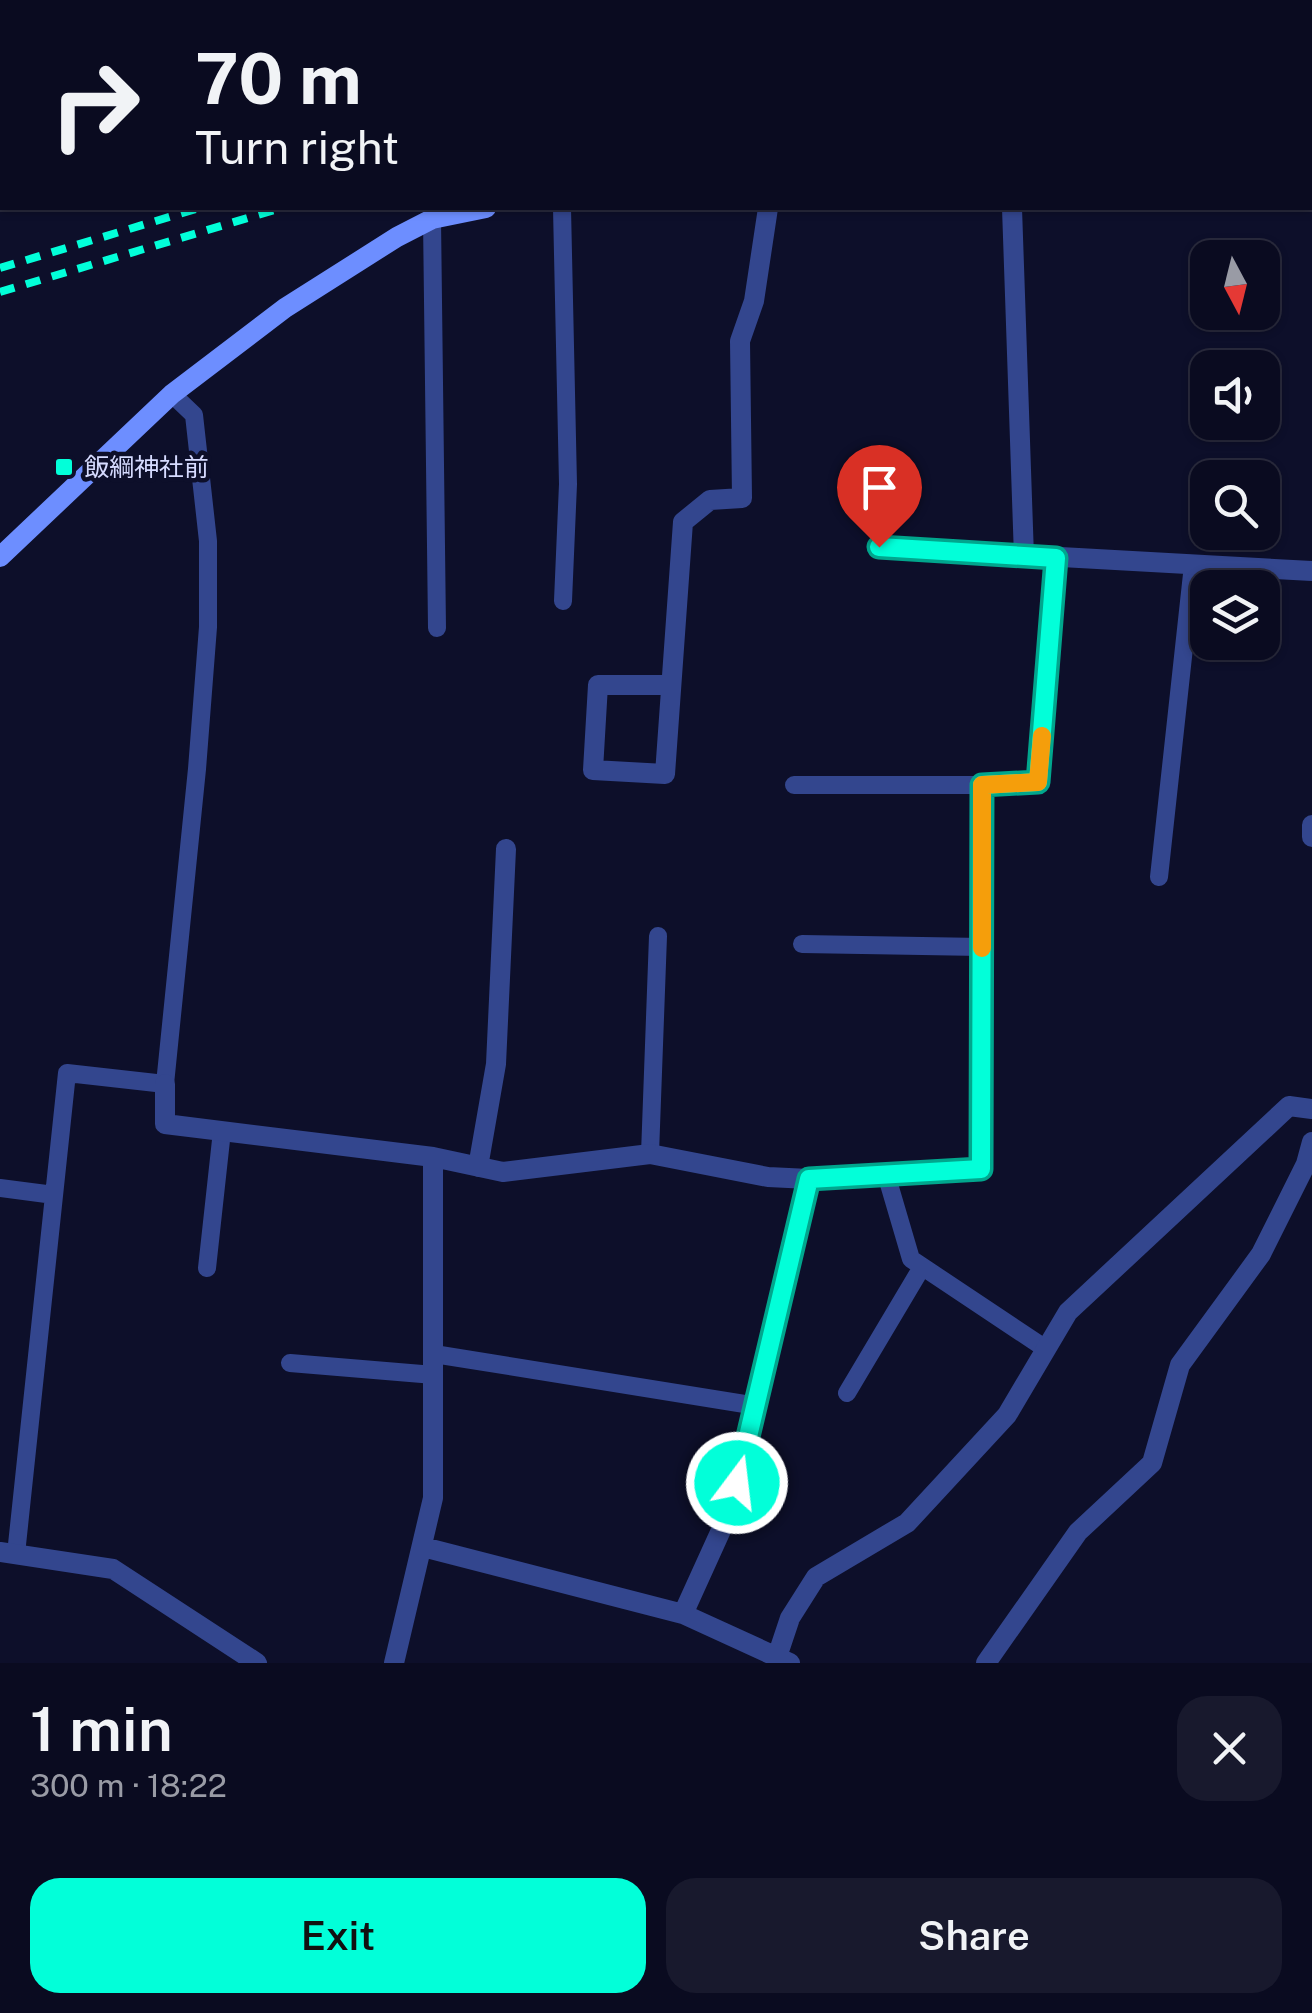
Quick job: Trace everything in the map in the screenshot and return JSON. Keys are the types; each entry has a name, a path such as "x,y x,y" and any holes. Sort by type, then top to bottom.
{"street":[{"path":"0,557 172,394 285,308 432,219 476,210"},
{"path":"670,685 598,685 594,770 665,774 683,522 710,500 742,498 740,341 754,302 768,210"},
{"path":"1012,210 1024,557"},
{"path":"879,547 1312,571"},
{"path":"165,1084 165,1124 433,1157 503,1172 650,1154 768,1177 809,1179 981,1169 982,785 1038,782 1056,558"},
{"path":"1312,824 1312,837"},
{"path":"478,1167 496,1064 506,849"},
{"path":"423,1547 683,1614 780,1662 790,1618 816,1576 907,1522 1007,1415 1068,1312 1289,1106 1312,1108"},
{"path":"986,1663 1078,1532 1152,1463 1180,1365 1261,1254 1306,1164 1312,1142"},
{"path":"394,1663 433,1498 433,1157"},
{"path":"683,1614 727,1517 758,1406 809,1179"},
{"path":"8,1553 113,1569 257,1663"}],"lane":[{"path":"562,210 568,484 563,601"},
{"path":"432,219 437,628"},
{"path":"8,1553 66,1074 165,1084 198,769 208,627 208,541 194,416 172,394"},
{"path":"1159,877 1193,565"},
{"path":"794,785 982,785"},
{"path":"650,1154 658,936"},
{"path":"802,944 982,946"},
{"path":"207,1268 222,1130"},
{"path":"886,1174 911,1260 1046,1349"},
{"path":"0,1188 54,1196"},
{"path":"847,1393 922,1266"},
{"path":"290,1362 434,1365 758,1406"}],"railway":[{"path":"0,268 192,210"},
{"path":"0,292 274,210"}],"slow traffic":[{"path":"982,948 982,785 1038,782 1042,736"}],"place":[{"name":"飯綱神社前","path":"64,467"}],"route":[{"path":"737,1483 809,1179 981,1169 982,785 1038,782 1056,558 879,547"}]}
